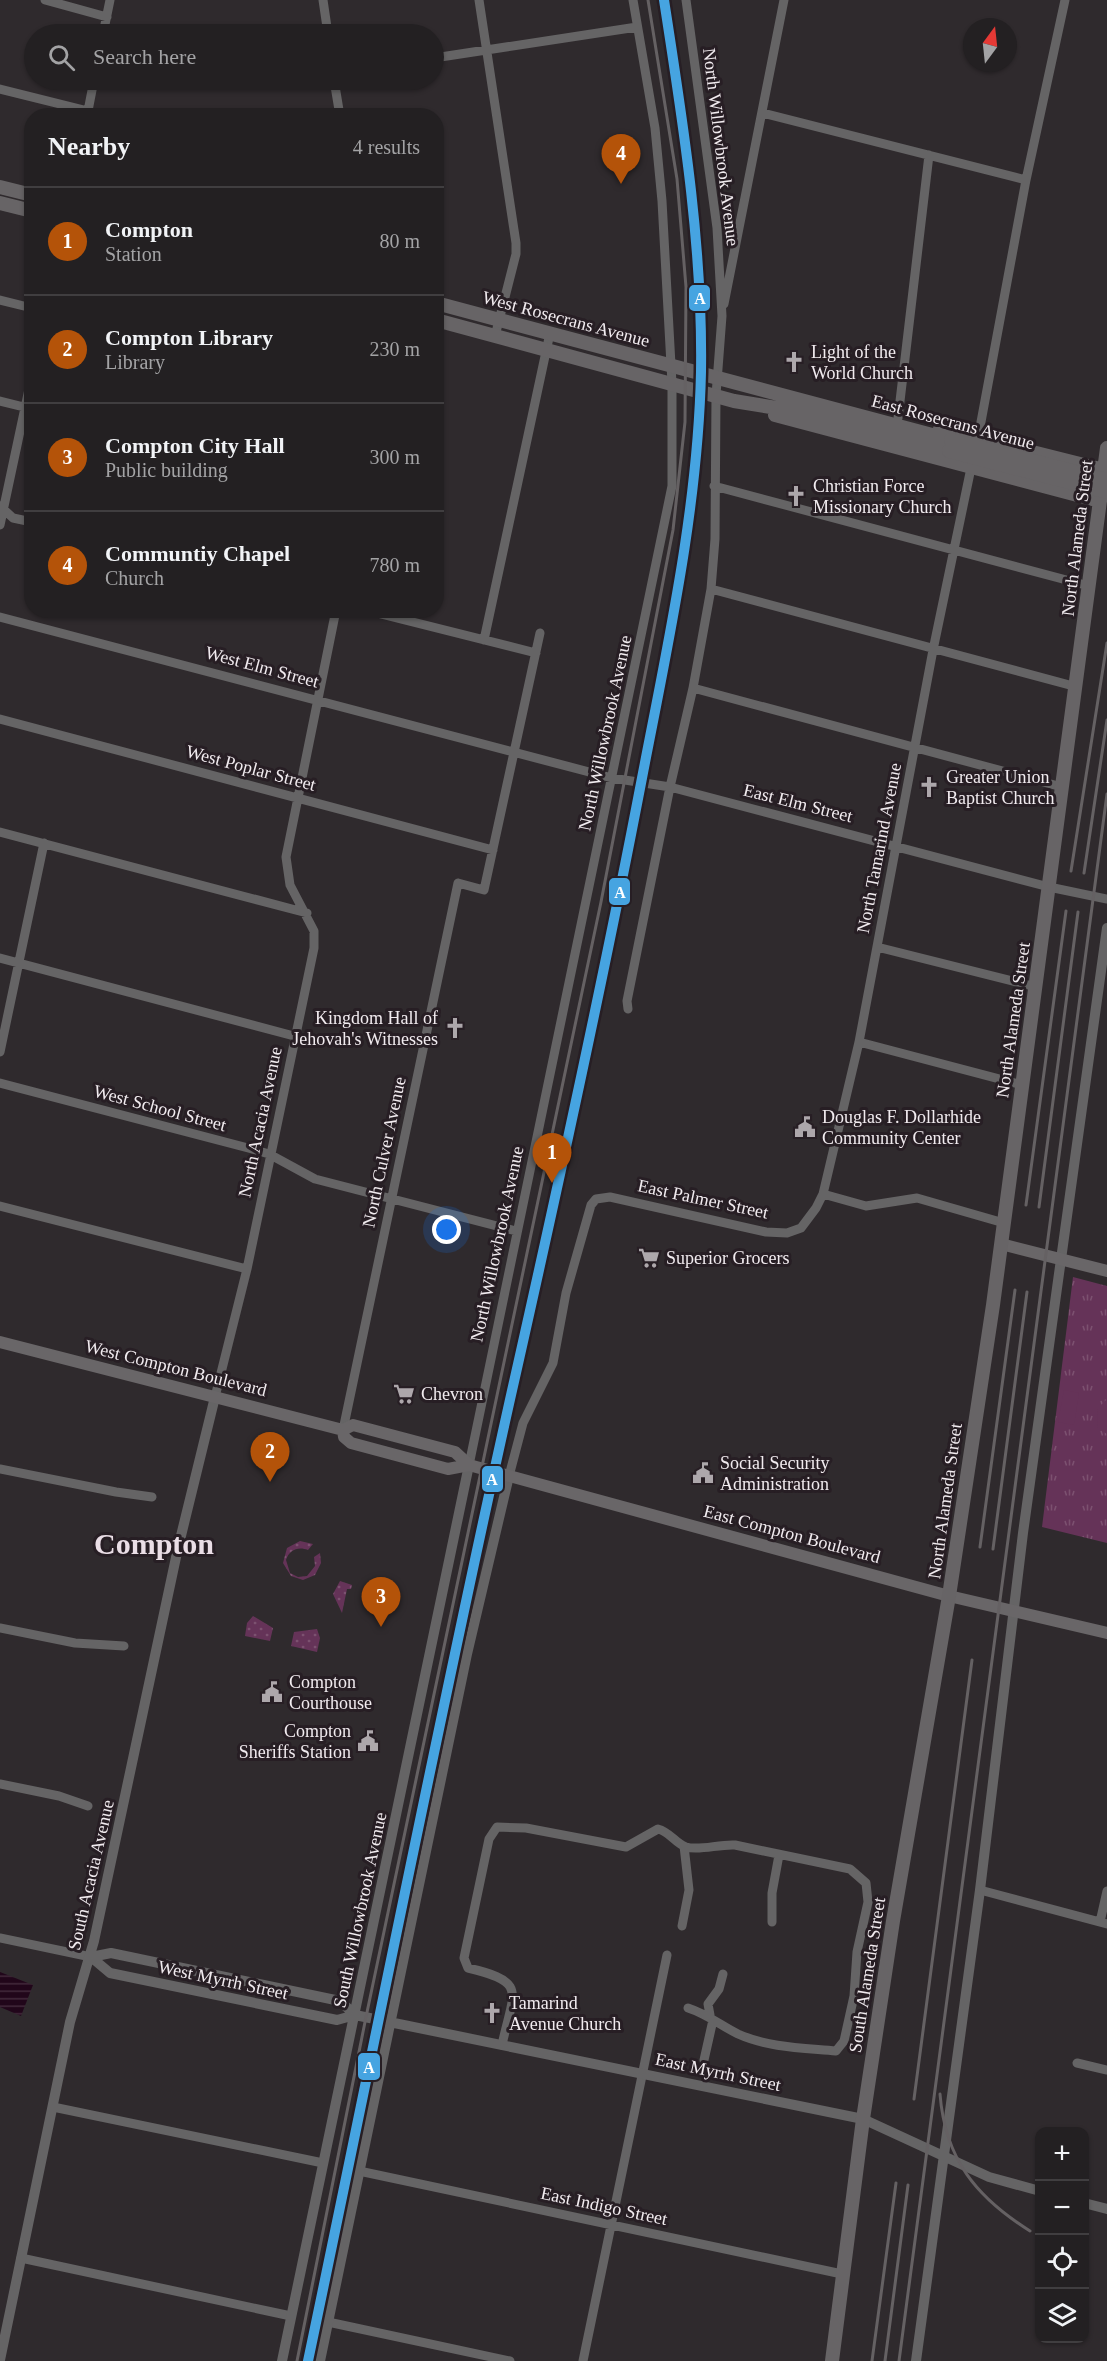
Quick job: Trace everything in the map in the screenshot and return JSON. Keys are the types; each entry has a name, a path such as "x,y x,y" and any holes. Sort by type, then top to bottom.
{"main road":[{"path":"0,187 24,193"},
{"path":"0,203 24,210"},
{"name":"West Rosecrans Avenue","path":"444,305 687,370"},
{"name":"West Rosecrans Avenue","path":"444,322 679,385"},
{"name":"East Rosecrans Avenue","path":"687,370 950,445 1104,497"},
{"path":"732,381 782,388 978,438 1106,475"},
{"name":"East Rosecrans Avenue","path":"679,385 734,401 795,411 950,445 1106,475"},
{"path":"734,401 785,418 971,468 1104,497"},
{"name":"North Alameda Street","path":"950,1596 1004,1223 1089,586 1104,497 1107,448"},
{"path":"1001,1244 1107,1270"},
{"name":"West Compton Boulevard","path":"0,1342 343,1430 353,1425 454,1452 469,1465"},
{"name":"West Compton Boulevard","path":"343,1430 344,1437 351,1443 448,1469 469,1465"},
{"name":"East Compton Boulevard","path":"469,1465 950,1596 1107,1633"},
{"name":"South Alameda Street","path":"832,2361 863,2119 893,1921 950,1596"}],"street":[{"path":"45,0 107,17"},
{"path":"105,24 110,0"},
{"path":"323,0 327,24"},
{"path":"479,0 516,243 516,254 495,336"},
{"name":"North Willowbrook Avenue","path":"469,1465 672,486 679,385 671,366 662,201 655,128 633,0"},
{"name":"North Willowbrook Avenue","path":"628,1009 627,1001 670,787 693,688 711,589 715,539 716,395 722,316 717,228 686,0"},
{"path":"722,316 784,0"},
{"path":"978,438 1026,180 1065,0"},
{"path":"444,57 637,27"},
{"path":"0,89 69,108"},
{"path":"88,108 92,90"},
{"path":"335,90 338,108"},
{"path":"763,112 1026,180"},
{"path":"898,418 929,155"},
{"path":"0,300 24,306"},
{"path":"484,640 550,333"},
{"path":"0,401 24,408"},
{"path":"0,525 2,507 24,424"},
{"name":"North Tamarind Avenue","path":"801,1228 810,1218 823,1194 859,1042 952,551 971,468"},
{"path":"714,486 1089,586"},
{"path":"2,507 13,518 24,520"},
{"path":"711,589 1077,687"},
{"name":"West Elm Street","path":"0,617 318,699 514,753"},
{"name":"North Acacia Avenue","path":"215,1397 247,1269 269,1154 314,948 314,931 307,913 290,885 286,857 334,618"},
{"path":"397,618 536,653"},
{"name":"North Culver Avenue","path":"343,1430 390,1198 458,884 484,890 540,633"},
{"path":"693,688 1062,787"},
{"name":"West Poplar Street","path":"0,719 494,850"},
{"name":"East Elm Street","path":"514,753 612,778 670,787 1049,887 1107,899"},
{"path":"0,832 307,913"},
{"path":"0,1052 44,843"},
{"path":"916,2361 980,1890 1013,1612 1107,928"},
{"path":"877,947 1036,987"},
{"path":"0,958 294,1036"},
{"path":"859,1042 1022,1085"},
{"name":"West School Street","path":"0,1083 269,1154 315,1179 516,1231"},
{"path":"823,1194 866,1206 917,1198 1004,1223"},
{"name":"East Palmer Street","path":"509,1476 523,1423 553,1363 566,1293 591,1205 596,1199 610,1197 766,1232 787,1233 801,1228"},
{"path":"0,1206 247,1269"},
{"name":"South Acacia Avenue","path":"0,2360 78,1989 90,1957 178,1548 215,1397"},
{"name":"South Willowbrook Avenue","path":"282,2361 469,1465"},
{"path":"0,1469 152,1497"},
{"path":"320,2361 467,1654 509,1476"},
{"path":"0,1628 75,1643 124,1646"},
{"path":"0,1784 59,1796 88,1806"},
{"path":"502,2045 513,1991 509,1982 495,1974 468,1968 464,1959 489,1839 497,1827 526,1828 626,1847 658,1829 667,1832 684,1846 696,1849 720,1844 850,1869 866,1883 869,1892 867,1915 857,1952 854,1996 844,2041 836,2051 790,2047 739,2034 712,2017 688,2008"},
{"path":"682,1926 689,1890 684,1846"},
{"path":"772,1922 772,1893 779,1855"},
{"path":"980,1890 1104,1923 1107,1891"},
{"name":"West Myrrh Street","path":"0,1938 90,1957 111,1953 340,2001 355,2014 379,2019"},
{"path":"583,2361 667,1954"},
{"name":"West Myrrh Street","path":"90,1957 110,1973 337,2020 355,2014"},
{"path":"704,2060 712,2017 708,2004 719,1989 723,1974"},
{"name":"East Myrrh Street","path":"379,2019 863,2119 989,2177 1035,2190"},
{"path":"1077,2063 1107,2070"},
{"path":"53,2107 323,2163"},
{"name":"East Indigo Street","path":"359,2171 842,2274"},
{"path":"1089,2204 1107,2209"},
{"path":"21,2258 291,2316"},
{"path":"328,2322 510,2361"}],"green space":[{"path":"1073,1277 1107,1286 1107,1543 1042,1527"},
{"path":"1064,1390 1079,1393 1074,1425 1058,1422"},
{"path":"1107,1399 1107,1434 1098,1428 1097,1409"},
{"path":"300,1541 313,1544 308,1550 297,1549 289,1554 286,1560 290,1573 298,1577 307,1576 315,1566 314,1557 320,1553 321,1563 315,1575 303,1580 291,1576 283,1563 287,1548"},
{"path":"340,1581 352,1585 351,1589 347,1589 342,1613 333,1594"},
{"path":"253,1616 273,1628 270,1641 245,1636 247,1623"},
{"path":"317,1629 320,1638 317,1652 291,1646 294,1632"}],"shaded area":[{"path":"0,1972 33,1985 21,2016 0,2007"}],"tram line":[{"path":"435,1753 443,1687"}],"railway":[{"path":"297,2361 366,2017 601,902 673,530 685,422 686,287 677,179 648,0"},
{"path":"1071,871 1107,643"},
{"path":"1084,873 1107,720"},
{"path":"899,2361 1107,794"},
{"path":"1026,1205 1066,911"},
{"path":"1039,1207 1078,912"},
{"path":"980,1547 1015,1290"},
{"path":"993,1549 1027,1292"},
{"path":"914,2099 972,1660"},
{"path":"940,2094 949,2138 956,2157 967,2174 994,2204 1030,2231"},
{"path":"872,2361 896,2183"},
{"path":"885,2361 908,2185"}],"transit line":[{"name":"A","path":"308,2361 457,1643 611,935 671,626 688,525 699,423 701,372 699,278 685,139 664,0"}],"place":[{"name":"Communtiy Chapel","path":"621,184"},
{"name":"Light of the World Church","path":"794,362"},
{"name":"Christian Force Missionary Church","path":"796,496"},
{"name":"Greater Union Baptist Church","path":"929,787"},
{"name":"Kingdom Hall of Jehovah's Witnesses","path":"455,1028"},
{"name":"Douglas F. Dollarhide Community Center","path":"805,1127"},
{"name":"Compton","path":"552,1183"},
{"name":"Superior Grocers","path":"649,1258"},
{"name":"Chevron","path":"404,1394"},
{"name":"Social Security Administration","path":"703,1473"},
{"name":"Compton Library","path":"270,1482"},
{"name":"Compton City Hall","path":"381,1627"},
{"name":"Compton Courthouse","path":"272,1692"},
{"name":"Compton Sheriffs Station","path":"368,1741"},
{"name":"Tamarind Avenue Church","path":"492,2013"}],"district":[{"name":"Compton","path":"154,1544"}]}
